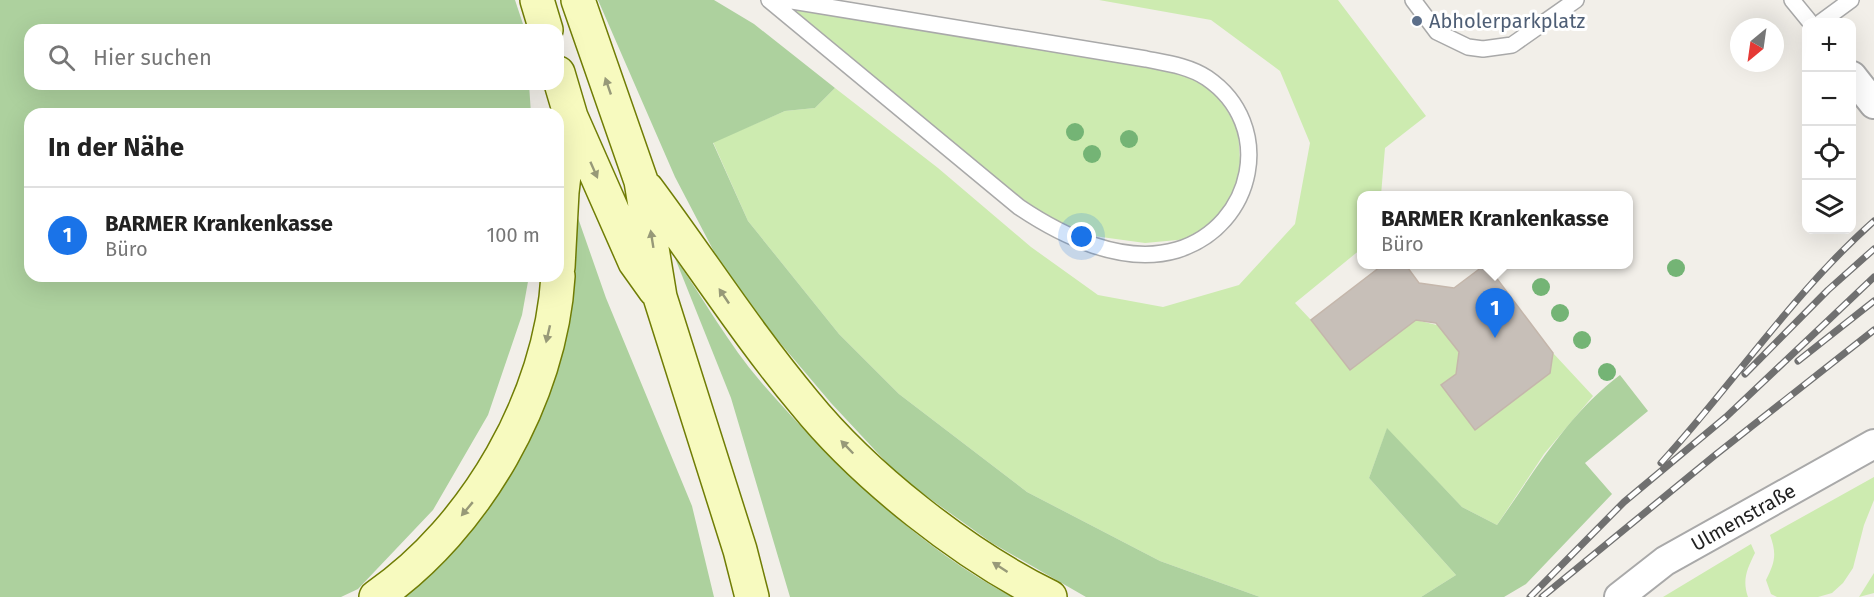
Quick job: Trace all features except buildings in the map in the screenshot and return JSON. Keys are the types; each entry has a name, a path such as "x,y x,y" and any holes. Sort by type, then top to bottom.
{"main road":[{"path":"537,0 544,24"},
{"path":"579,1 641,181 660,297 740,550 752,597"},
{"path":"563,90 571,117 635,262 660,297"},
{"path":"564,175 571,117"},
{"path":"641,181 744,326 798,396 866,466 951,536 1050,597"},
{"path":"376,597 441,540 474,500 504,453 537,381 557,282"}],"street":[{"path":"1856,82 1874,104"},
{"name":"Ulmenstraße","path":"1619,597 1665,561 1874,444"}],"lane":[{"path":"769,0 1019,207 1049,227 1071,237 1120,251 1176,250 1202,239 1223,224 1236,207 1244,189 1249,151 1241,120 1228,95 1205,77 1190,70 1146,59 786,0"},
{"path":"1413,0 1437,32 1468,47 1483,49 1512,45 1576,0"},
{"path":"1792,0 1807,18"},
{"path":"1826,18 1851,0"}],"green space":[{"path":"0,0 515,0 523,24 24,24 24,90 529,90 531,108 24,108 24,282 528,282 522,315 488,415 433,510 358,589 341,597 0,597"},
{"path":"598,0 714,0 754,24 835,88 815,108 785,111 713,143 748,221 839,334 899,394 1027,492 1160,561 1260,597 1086,597 992,543 901,478 831,403 732,286 675,177"},
{"path":"1099,0 1338,0 1426,116 1385,148 1381,191 1357,191 1357,252 1295,303 1350,370 1416,320 1553,353 1593,396 1544,454 1497,525 1462,507 1387,429 1369,478 1456,575 1421,597 1260,597 1160,561 1027,492 899,394 839,334 748,221 713,142 785,111 815,108 835,88 938,168 1031,247 1098,295 1163,307 1239,285 1295,224 1310,143 1280,71 1211,20"},
{"path":"791,9 997,39 1179,71 1217,94 1238,129 1241,177 1225,212 1188,239 1145,243 1094,236 1049,218 1000,182"},
{"path":"578,218 606,298 692,506 714,597 402,597 469,534 507,473 555,379 570,295"},
{"path":"675,258 749,368 817,443 877,501 909,528 976,576 1012,597 790,597 731,398"},
{"path":"1620,375 1648,411 1585,463 1612,494 1526,584 1504,597 1421,597 1456,575 1369,478 1387,428 1462,507 1497,525 1568,426 1601,391"},
{"path":"1874,477 1874,500 1864,525 1853,568 1843,583 1832,593 1818,597 1777,597 1771,594 1766,580 1774,558 1770,535"},
{"path":"1751,544 1755,553 1746,575 1745,585 1748,597 1663,597"},
{"path":"1874,573 1874,593 1859,597"}],"railway":[{"path":"1661,463 1790,308 1874,221"},
{"path":"1745,374 1828,290 1874,249"},
{"path":"1530,597 1624,502 1726,417 1874,277"},
{"path":"1798,361 1874,301"},
{"path":"1542,597 1714,456 1874,330"}],"place":[{"name":"Abholerparkplatz","path":"1417,21"},
{"name":"BARMER Krankenkasse","path":"1495,338"}]}
